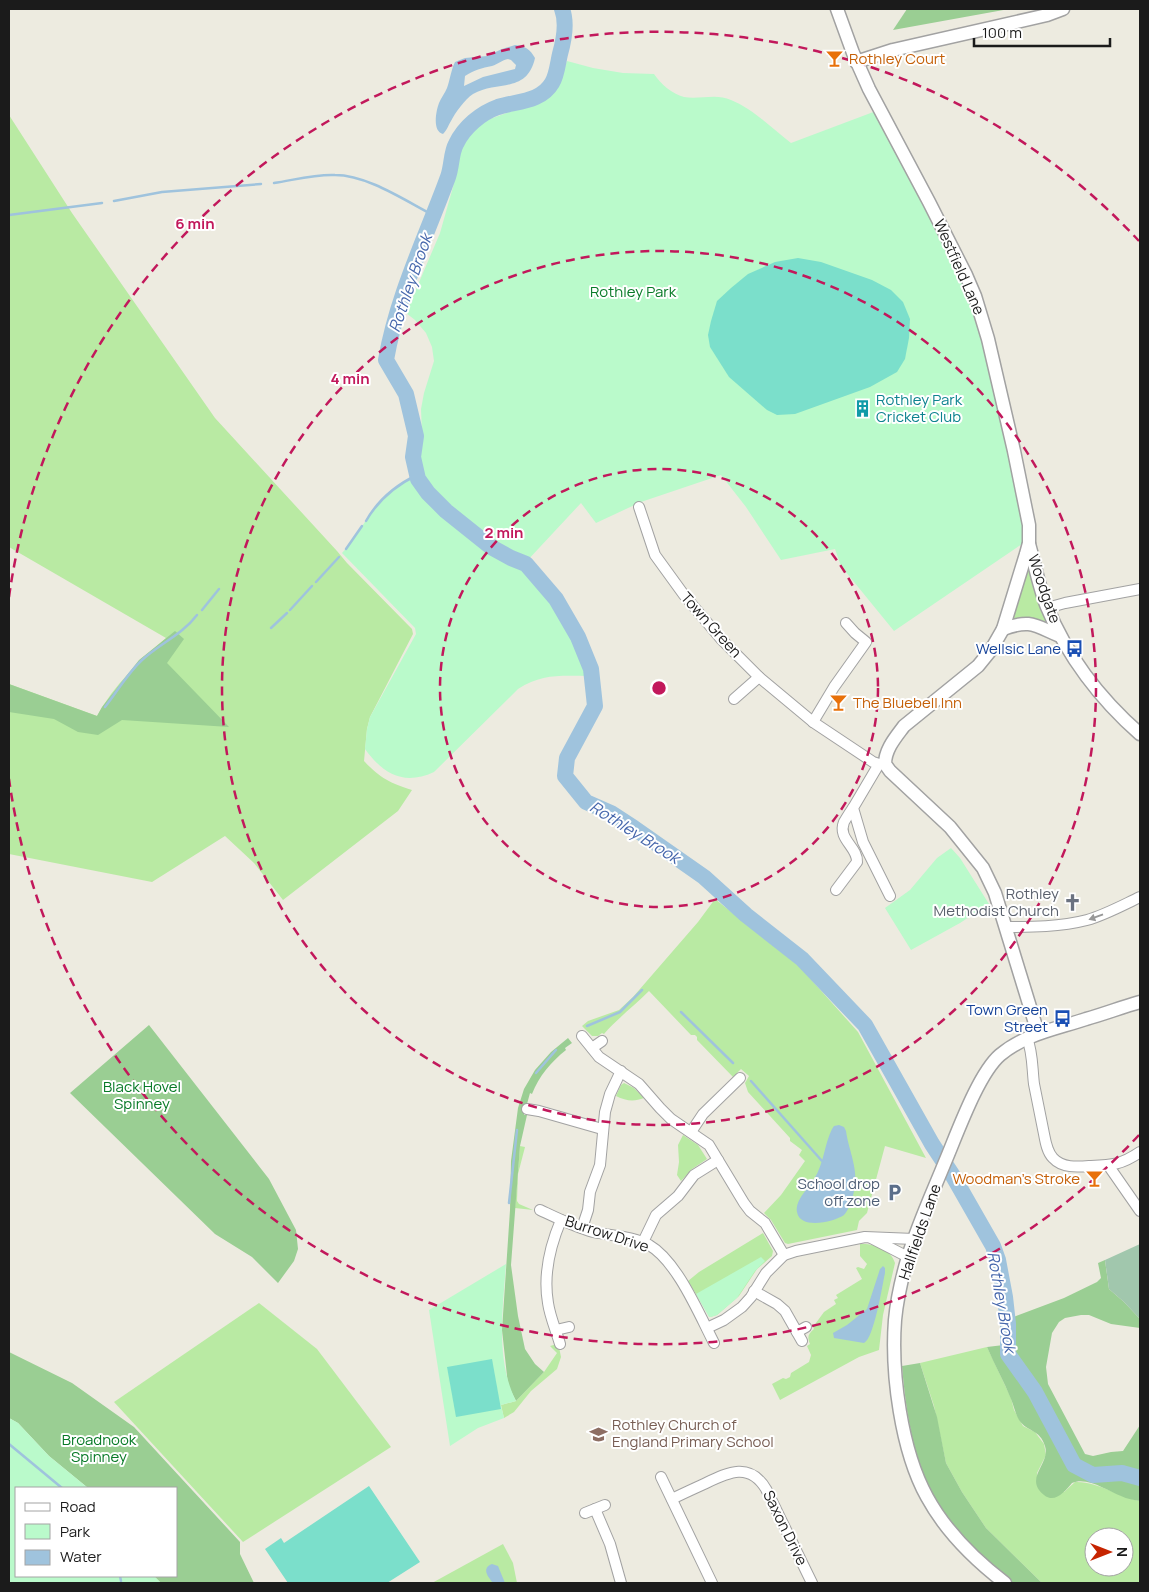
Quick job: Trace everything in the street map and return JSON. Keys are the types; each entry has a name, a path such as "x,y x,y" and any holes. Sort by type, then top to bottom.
{"street":[{"name":"Westfield Lane","path":"837,9 856,62 966,275 979,307 1028,517 1029,543"},
{"path":"856,62 893,50 1047,15 1063,9"},
{"name":"Town Green","path":"638,507 655,555 690,602 721,639 759,677 813,722"},
{"path":"841,888 857,862 856,853 845,839 843,832 844,822 904,726 978,666 991,650 1003,629 1029,543"},
{"name":"Woodgate","path":"1029,543 1047,608 1060,636 1098,692 1140,734"},
{"path":"1047,608 1140,589"},
{"name":"Woodgate","path":"1003,629 1025,622 1060,636"},
{"path":"846,623 866,642 834,687 813,722 874,762 882,764 958,836 979,862 995,894 1032,1036 1034,1084 1050,1155 1061,1164 1071,1166 1108,1165 1122,1163 1140,1152"},
{"path":"734,699 759,677"},
{"path":"853,808 862,842 890,896"},
{"path":"1005,927 1047,926 1088,920 1140,897"},
{"name":"Hallfields Lane","path":"1005,1583 968,1549 940,1517 923,1489 910,1456 899,1400 894,1342 898,1304 908,1257 938,1178 988,1068 1001,1054 1032,1036 1140,1002"},
{"path":"582,1036 608,1064 640,1084 664,1113 709,1145 744,1203 750,1211 765,1223 784,1255"},
{"path":"592,1048 602,1041"},
{"path":"582,1228 588,1210 590,1192 600,1165 602,1129 607,1104 621,1071"},
{"path":"691,1132 703,1114 739,1084"},
{"path":"527,1110 541,1107 602,1129"},
{"path":"643,1242 651,1223 662,1209 678,1196 694,1175 718,1160"},
{"path":"1108,1165 1140,1211"},
{"name":"Burrow Drive","path":"540,1210 582,1228 643,1242 657,1250 668,1261 682,1283 714,1343"},
{"path":"560,1344 548,1303 547,1282 548,1257 561,1220"},
{"path":"868,1237 908,1257"},
{"path":"707,1328 737,1311 747,1302 766,1273 784,1255 868,1237 914,1239"},
{"path":"754,1291 782,1308 802,1333"},
{"path":"556,1330 569,1327"},
{"name":"Saxon Drive","path":"672,1499 729,1472 744,1472 754,1476 762,1482 766,1489 812,1583"},
{"path":"661,1477 712,1583"},
{"path":"595,1509 610,1544 621,1583"}],"green space":[{"path":"907,9 1009,9 893,30"},
{"name":"Rothley Park","path":"567,61 623,73 654,74 667,88 675,94 684,97 719,97 731,100 755,114 791,143 876,111 952,255 977,315 1022,515 1022,544 894,631 841,566 835,549 781,560 746,507 721,475 641,502 596,523 581,503 526,564 556,599 578,637 591,669 591,676 553,676 527,684 518,689 434,772 413,778 395,775 379,765 365,749 367,729 370,717 416,634 415,628 342,553 382,500 397,486 422,470 418,452 422,434 421,409 434,361 432,347 426,333 406,313 440,233 463,144 487,120 529,107 544,98 560,82"},
{"path":"9,115 72,213 215,418 347,563 412,629 413,634 370,717 364,761 375,772 386,779 412,790 398,811 283,900 254,863 225,836 152,882 9,854 9,684 97,716 111,694 128,674 166,638 9,547"},
{"path":"1027,571 1030,571 1048,624 1010,622"},
{"path":"175,631 184,639 167,663 229,727 122,720 98,735 78,732 54,719 9,712 9,684 97,716 139,660"},
{"path":"951,848 960,858 989,904 960,923 911,950 885,908 910,890 937,858"},
{"path":"715,899 799,966 858,1032 926,1158 885,1146 867,1213 859,1221 857,1230 788,1244 785,1243 771,1220 764,1213 781,1195 805,1161 799,1155 802,1150 790,1141 790,1138 748,1092 745,1083 749,1076 741,1069 733,1077 697,1040 697,1037 691,1035 649,991 604,1034 592,1036 582,1026 588,1021 619,1010 633,997 698,922"},
{"name":"Black Hovel Spinney","path":"149,1025 269,1179 296,1230 298,1249 294,1261 278,1283 252,1257 215,1234 70,1093"},
{"path":"568,1038 572,1043 555,1059 538,1081 532,1094 530,1093 524,1115 527,1115 520,1146 511,1265 525,1349 535,1364 544,1372 516,1401 508,1385 502,1330 510,1210 511,1161 518,1108 524,1089 535,1070 551,1052"},
{"path":"624,1083 634,1088 644,1098 630,1100 616,1096 621,1085"},
{"path":"683,1135 698,1145 707,1159 692,1169 681,1181 677,1175 679,1162 678,1145"},
{"path":"520,1146 525,1147 518,1174 517,1201 519,1204 533,1210 515,1208"},
{"path":"763,1233 773,1251 772,1256 757,1269 739,1296 717,1315 710,1317 688,1281 699,1272"},
{"path":"860,1244 881,1248 890,1254 895,1263 883,1315 879,1350 859,1357 780,1400 772,1384 783,1378 790,1377 791,1373 809,1362 811,1355 807,1346 810,1344 809,1336 810,1332 814,1329 813,1327 824,1312 836,1304 834,1300 838,1298 836,1295 862,1279 856,1268 864,1269 867,1264 860,1256"},
{"path":"1140,1244 1140,1319 1109,1289 1105,1260"},
{"path":"761,1257 765,1261 755,1271 737,1298 717,1315 709,1317 696,1294"},
{"path":"1105,1260 1109,1289 1140,1319 1140,1328 1111,1324 1089,1315 1065,1318 1059,1322 1052,1333 1046,1367 1048,1384 1085,1454 1093,1456 1123,1451 1140,1425 1140,1501 1126,1498 1084,1481 1072,1483 1060,1495 1052,1498 1044,1495 1038,1489 1036,1483 1046,1453 1043,1440 1037,1433 1026,1427 1019,1420 987,1347 1012,1344 1011,1318 1064,1298 1097,1282 1101,1278 1098,1263"},
{"path":"506,1264 502,1316 503,1351 509,1385 516,1401 501,1405 504,1418 478,1428 450,1446 429,1310"},
{"path":"259,1303 317,1349 391,1447 243,1542 114,1402"},
{"path":"557,1344 561,1357 557,1369 531,1391 514,1412 504,1418 501,1405 516,1401 544,1372 557,1353 550,1346"},
{"path":"987,1347 1011,1398 1014,1410 1023,1426 1035,1432 1044,1444 1046,1455 1037,1473 1037,1482 1064,1492 1075,1482 1083,1482 1140,1501 1140,1583 1042,1583 986,1528 962,1492 946,1463 934,1406 920,1363"},
{"name":"Broadnook Spinney","path":"9,1352 72,1383 134,1427 240,1542 240,1554 254,1583 161,1583 155,1577 178,1577 178,1487 87,1487 49,1456 18,1423 9,1418"},
{"path":"920,1363 937,1417 946,1463 962,1492 986,1528 1042,1583 1014,1583 1000,1574 962,1537 932,1493 922,1471 909,1422 902,1366"},
{"path":"9,1418 18,1423 49,1456 87,1487 15,1487 15,1577 155,1577 161,1583 9,1583"},
{"path":"503,1544 513,1563 517,1583 432,1583"}],"shaded area":[{"path":"798,258 821,262 872,280 891,290 903,302 910,319 909,338 905,359 897,372 870,387 795,414 777,415 767,410 729,377 710,347 708,335 717,301 731,288 748,274 775,262"},
{"path":"492,1359 501,1409 456,1417 447,1367"},
{"path":"369,1486 420,1562 387,1583 288,1583 265,1549 281,1538 284,1543"}],"water":[{"path":"515,45 527,48 535,58 531,69 518,82 482,90 473,94 458,110 443,134 440,132 436,125 437,111 455,62 465,58 487,56","holes":["508,59 516,65 515,69 483,77 464,86 465,76 468,74"]},
{"path":"834,1126 844,1127 846,1131 855,1175 850,1203 846,1213 839,1218 818,1223 804,1221 799,1218 797,1212 798,1203 817,1173 832,1129"},
{"path":"883,1266 885,1273 880,1300 868,1339 864,1343 834,1338 833,1333 847,1325 867,1309 880,1269"},
{"path":"492,1564 498,1566 505,1583 493,1583 489,1578 486,1570"}],"waterway":[{"name":"Rothley Brook","path":"562,9 565,25 563,43 552,83 542,94 528,100 498,107 485,113 468,126 459,138 453,151 448,177 397,313 386,360 406,394 416,436 413,457 418,479 428,493 446,511 491,547 526,564 556,599 578,637 591,669 595,706 567,758 565,776 586,802 611,813 704,877 746,915 802,959 865,1025 932,1144 953,1176 993,1246 998,1260 1005,1297 1008,1324 1008,1354 1035,1392 1074,1465 1093,1475 1122,1473 1140,1478"},
{"path":"274,183 320,175 347,176 385,189 433,215"},
{"path":"114,201 162,192 261,184"},
{"path":"9,215 102,203"},
{"path":"366,521 376,506 388,494 402,483 417,475"},
{"path":"346,549 362,526"},
{"path":"316,582 339,557"},
{"path":"290,610 312,586"},
{"path":"202,610 219,589"},
{"path":"271,628 287,613"},
{"path":"105,707 136,666 155,649 177,634 197,615"},
{"path":"587,1026 620,1012 642,990"},
{"path":"681,1012 733,1063"},
{"path":"536,1073 556,1050"},
{"path":"751,1081 822,1161"},
{"path":"509,1203 517,1130"},
{"path":"9,1444 61,1487"},
{"path":"120,1577 121,1581"}],"place":[{"name":"Rothley Court","path":"835,59"},
{"name":"Rothley Park Cricket Club","path":"862,409"},
{"name":"Wellsic Lane","path":"1075,649"},
{"name":"The Bluebell Inn","path":"839,703"},
{"name":"Rothley Methodist Church","path":"1073,903"},
{"name":"Town Green Street","path":"1062,1019"},
{"name":"Woodman's Stroke","path":"1094,1179"},
{"name":"School drop off zone","path":"894,1193"},
{"name":"Rothley Church of England Primary School","path":"598,1434"}]}
